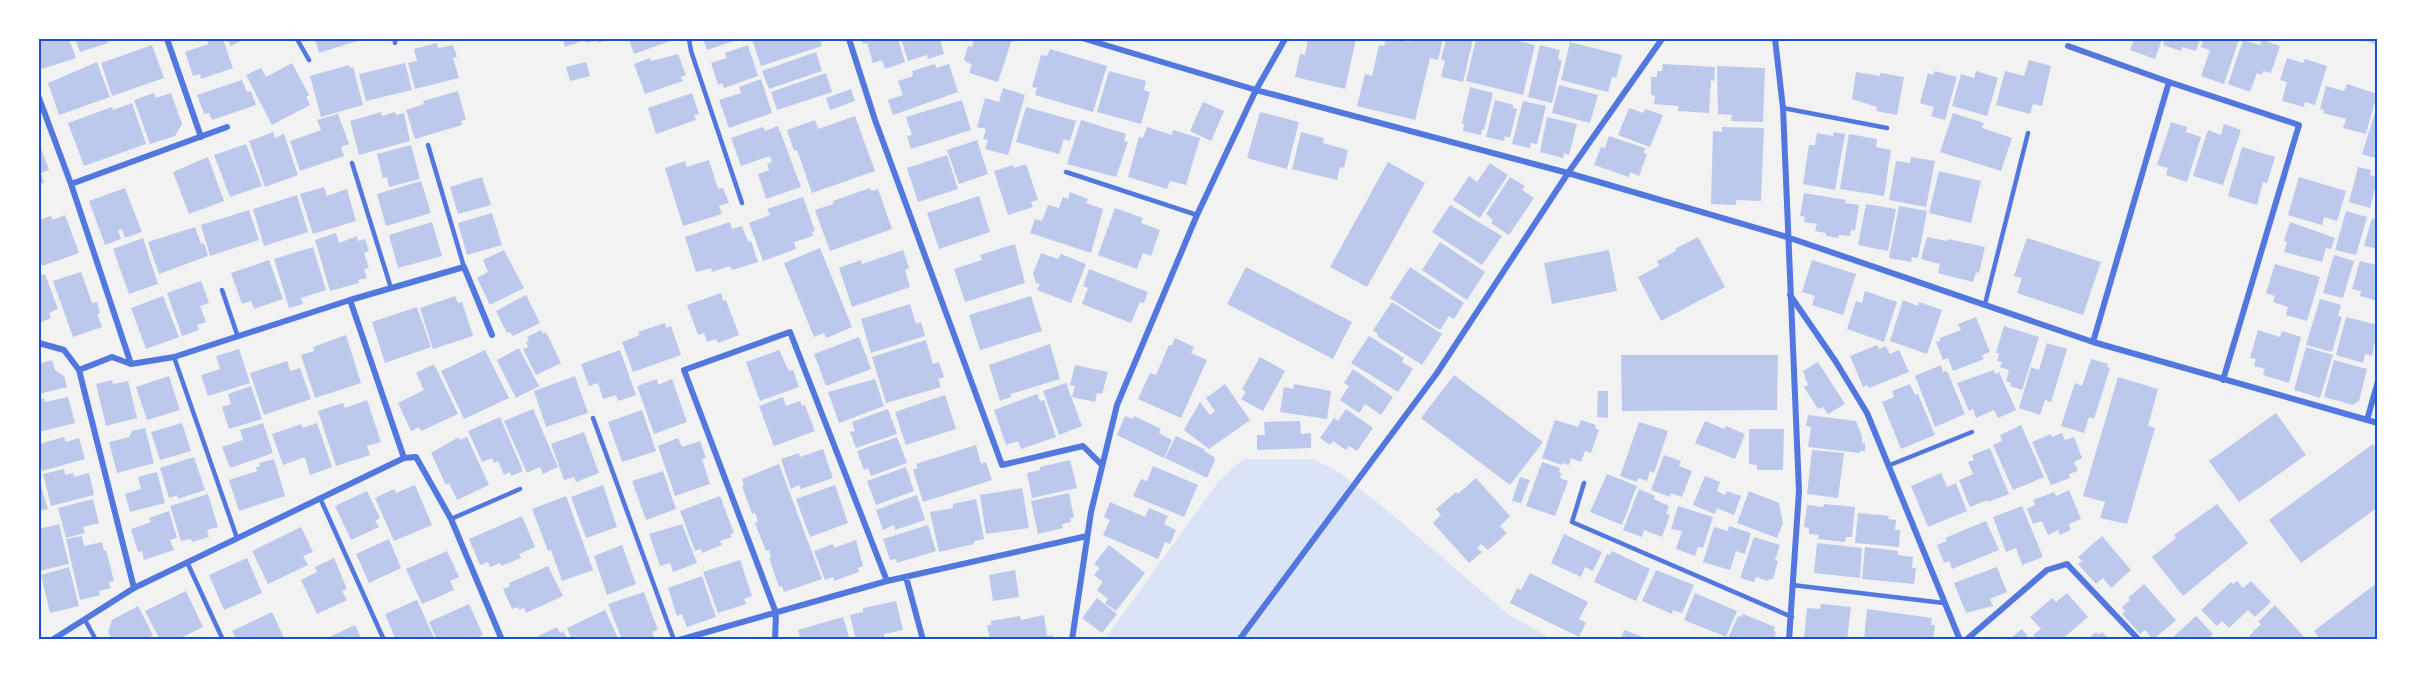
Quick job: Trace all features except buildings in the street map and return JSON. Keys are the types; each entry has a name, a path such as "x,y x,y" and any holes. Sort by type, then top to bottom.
{"street":[{"path":"166,39 201,137"},
{"path":"849,39 875,120 1002,465 1083,446 1102,465"},
{"path":"1085,39 1256,90 1568,173 1787,237 2093,342 2378,423"},
{"path":"1072,640 1087,536 1117,405 1197,215 1256,90 1285,39"},
{"path":"1239,640 1437,373 1568,173 1661,39"},
{"path":"1775,39 1783,108 1799,491 1789,640"},
{"path":"2068,46 2299,125 2223,380"},
{"path":"2093,342 2169,82"},
{"path":"39,98 71,184 131,364"},
{"path":"71,184 227,127"},
{"path":"79,370 112,357 131,364 174,357 350,300 464,267 492,335"},
{"path":"1790,295 1836,362 1867,413 1960,640"},
{"path":"350,300 404,458"},
{"path":"775,640 776,613 684,370 790,332 887,581"},
{"path":"39,343 64,350 79,370 134,588"},
{"path":"2367,420 2378,381"},
{"path":"52,640 134,588 404,458 416,457 452,519 502,640"},
{"path":"679,640 887,581 1087,536"},
{"path":"1966,640 2047,570 2067,564 2139,640"},
{"path":"906,577 923,640"}],"lane":[{"path":"297,39 309,60"},
{"path":"689,39 742,203"},
{"path":"1783,108 1887,128"},
{"path":"1984,304 2028,133"},
{"path":"428,145 464,267"},
{"path":"352,163 392,288"},
{"path":"1066,172 1197,215"},
{"path":"222,290 238,337"},
{"path":"174,357 237,538"},
{"path":"593,418 674,640"},
{"path":"1890,465 1972,432"},
{"path":"1584,483 1572,522 1792,617"},
{"path":"452,519 519,489"},
{"path":"320,498 384,640"},
{"path":"187,562 223,640"},
{"path":"1792,585 1944,603"},
{"path":"85,620 96,640"}],"shaded area":[{"path":"1243,459 1313,459 1339,472 1509,615 1554,640 1104,640 1218,482"}]}
